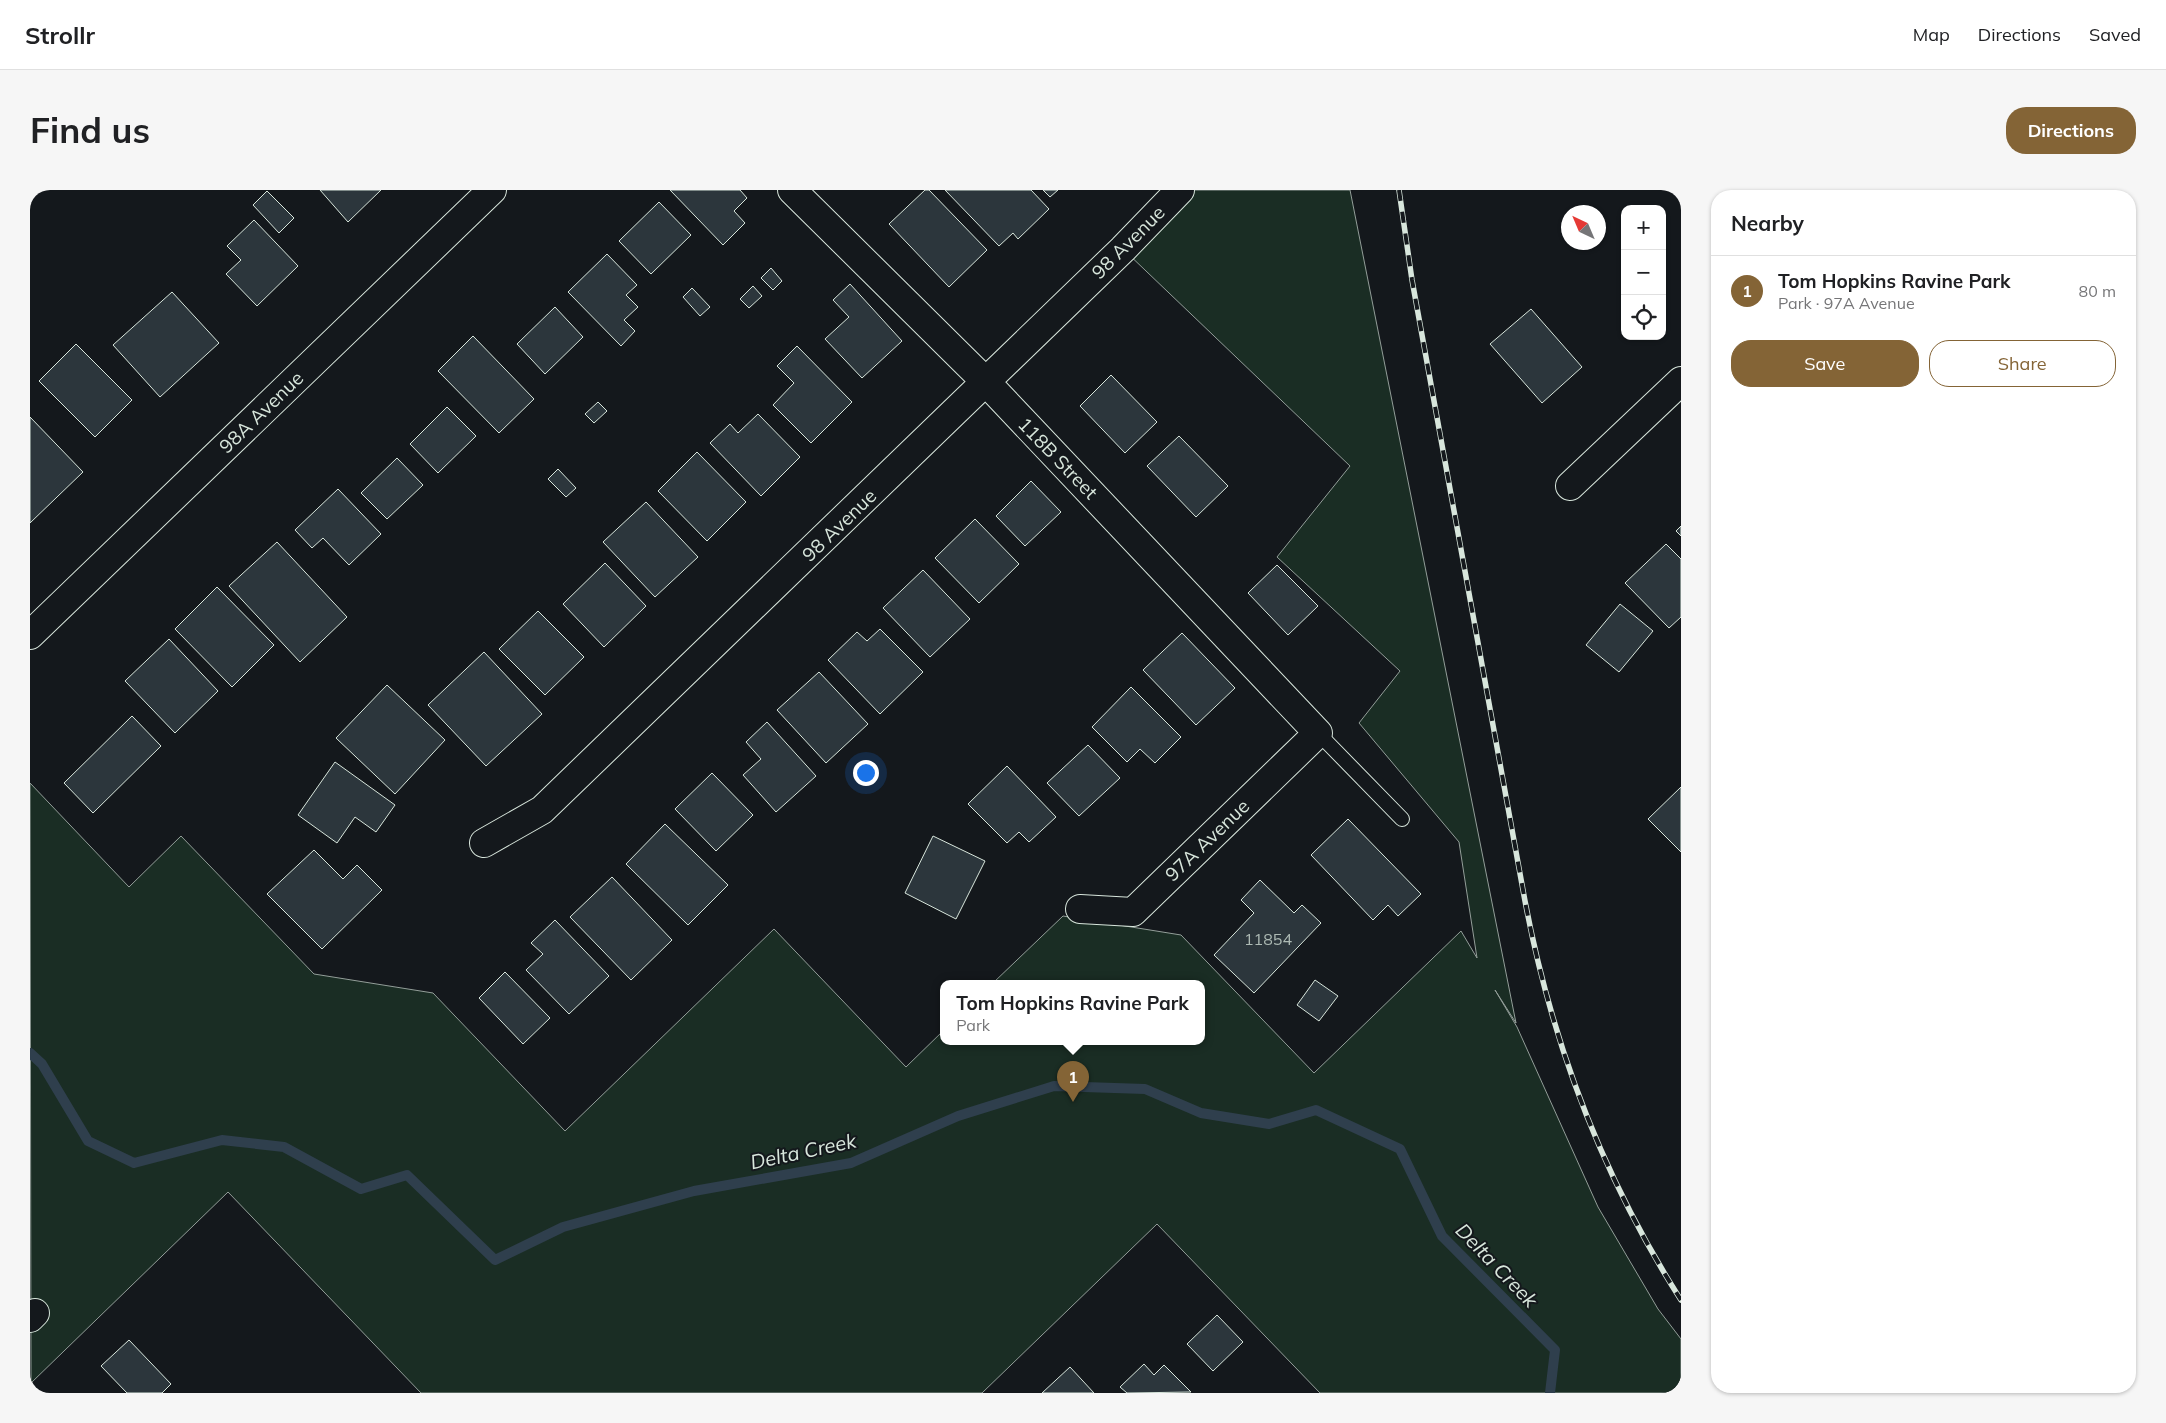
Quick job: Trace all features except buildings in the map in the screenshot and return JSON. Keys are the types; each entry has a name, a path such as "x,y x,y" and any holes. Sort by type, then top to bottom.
{"street":[{"name":"98A Avenue","path":"30,635 492,190"},
{"name":"118B Street","path":"792,190 985,381 1318,732"},
{"name":"98 Avenue","path":"484,843 542,810 841,524 985,381 1123,249 1180,190"},
{"path":"1570,486 1681,381"},
{"name":"97A Avenue","path":"1080,909 1133,912 1318,732"}],"lane":[{"path":"1318,732 1402,819"}],"green space":[{"path":"1182,190 1350,190 1516,1023 1495,990 1517,1027 1598,1207 1658,1309 1681,1339 1681,1393 1320,1393 1157,1224 982,1393 421,1393 228,1192 31,1383 30,783 129,887 181,836 314,974 433,993 565,1131 774,929 906,1067 940,1034 940,1045 1205,1045 1205,980 996,980 1063,916 1181,935 1314,1073 1461,931 1477,958 1459,842 1359,723 1400,671 1277,557 1350,466 1123,249"}],"waterway":[{"name":"Delta Creek","path":"30,1053 42,1064 88,1141 134,1163 222,1140 284,1147 361,1189 407,1175 495,1260 563,1227 694,1191 851,1163 958,1116 1054,1086 1145,1089 1201,1113 1269,1124 1316,1110 1400,1149 1442,1236 1555,1350 1550,1393"}],"railway":[{"path":"1399,190 1412,280 1536,954 1566,1058 1604,1158 1653,1254 1681,1300"}],"place":[{"name":"Tom Hopkins Ravine Park","path":"1073,1102"}]}
